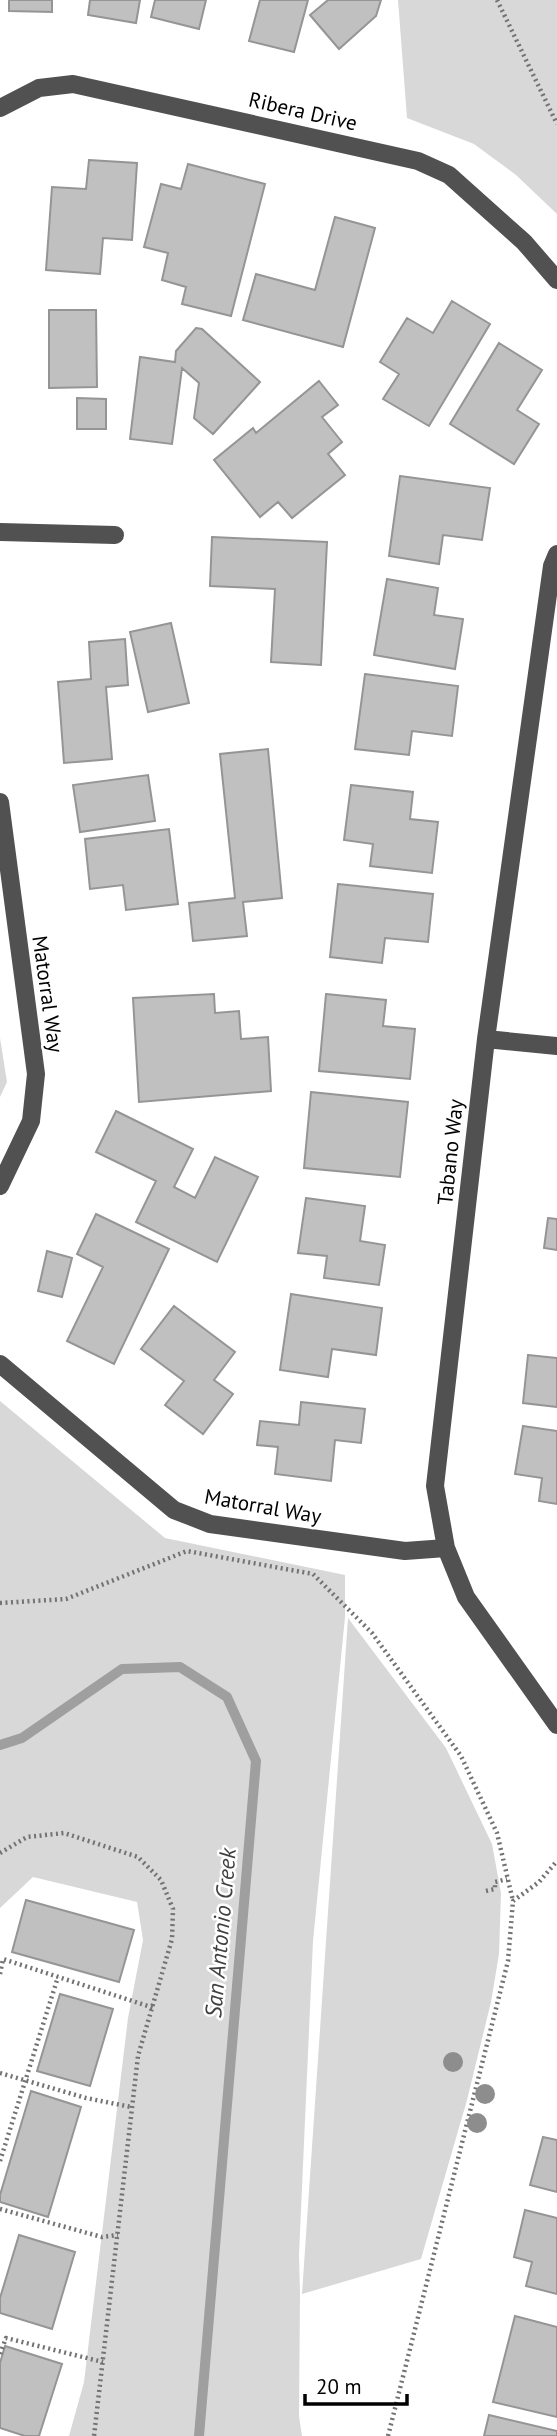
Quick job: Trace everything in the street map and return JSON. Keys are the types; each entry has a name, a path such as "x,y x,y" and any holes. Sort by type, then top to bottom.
{"street":[{"name":"Ribera Drive","path":"0,108 39,88 73,84 418,160 449,174 524,242 557,280"},
{"path":"0,532 115,535"},
{"name":"Tabano Way","path":"557,554 552,566 486,1039 435,1486 446,1548 466,1597 557,1725"},
{"name":"Matorral Way","path":"0,802 36,1074 31,1121 0,1186"},
{"path":"486,1039 557,1046"},
{"name":"Matorral Way","path":"0,1364 174,1510 210,1524 223,1526 405,1551 446,1548"}],"path":[{"path":"498,0 557,124"},
{"path":"0,1603 66,1599 187,1551 313,1574 372,1633 461,1756 497,1833 513,1901 508,1961 388,2436"},
{"path":"0,1853 27,1837 64,1833 138,1857 161,1880 173,1909 172,1939 138,2056 94,2436"},
{"path":"513,1901 538,1882 557,1861"},
{"path":"486,1891 495,1889 495,1882 507,1879"},
{"path":"0,1974 3,1959 154,2008"},
{"path":"0,2161 58,1977"},
{"path":"0,2073 86,2098 131,2107"},
{"path":"0,2208 102,2237 118,2235"},
{"path":"0,2354 6,2338 103,2362"}],"shaded area":[{"path":"398,0 557,0 557,214 516,175 474,144 407,118"},
{"path":"0,1038 7,1082 0,1097"},
{"path":"0,1401 165,1538 345,1575 345,1617 313,1941 299,2255 299,2416 302,2436 69,2436 84,2382 128,2018 143,1940 137,1902 33,1877 0,1908"},
{"path":"348,1618 446,1748 492,1844 501,1893 499,1954 491,2002 467,2100 421,2259 302,2294"}],"building":[{"path":"9,0 52,0 52,12 9,11"},
{"path":"90,0 140,0 136,23 88,15"},
{"path":"155,0 206,0 199,29 151,17"},
{"path":"260,0 308,0 294,52 249,41"},
{"path":"328,0 381,0 376,16 339,49 310,15"},
{"path":"89,160 137,163 132,240 103,238 100,274 46,270 52,187 86,189"},
{"path":"188,164 265,184 231,316 182,304 186,287 162,280 168,253 144,247 161,184 181,189"},
{"path":"335,217 375,228 343,347 243,320 256,274 315,290"},
{"path":"452,301 490,324 429,426 383,399 399,374 380,362 407,318 433,333"},
{"path":"49,310 96,310 97,387 49,388"},
{"path":"196,328 202,329 260,382 213,434 194,418 199,383 182,368 172,444 130,439 140,357 175,362 176,351"},
{"path":"499,343 542,370 517,410 539,424 514,464 450,424"},
{"path":"319,381 338,405 322,417 342,442 328,454 345,475 292,518 278,502 260,517 214,460 253,428 256,433"},
{"path":"77,398 106,399 106,429 77,429"},
{"path":"400,476 490,488 482,540 443,535 439,564 389,556"},
{"path":"212,537 327,542 321,665 271,662 275,589 210,586"},
{"path":"387,579 438,588 434,615 463,619 455,669 374,655"},
{"path":"171,623 189,703 148,712 130,632"},
{"path":"125,639 128,685 106,687 112,759 64,763 58,682 91,679 89,642"},
{"path":"365,674 458,686 452,736 412,731 409,755 355,749"},
{"path":"268,749 282,898 243,902 247,936 193,941 189,903 235,898 220,754"},
{"path":"148,775 155,821 80,832 73,785"},
{"path":"351,785 413,792 410,819 438,822 432,873 370,866 373,844 344,840"},
{"path":"169,829 178,904 126,910 123,885 90,889 85,839"},
{"path":"338,884 433,894 428,942 385,938 382,963 330,957"},
{"path":"214,994 215,1013 239,1011 241,1039 268,1037 271,1091 139,1102 133,998"},
{"path":"326,994 386,1000 383,1026 415,1029 410,1079 319,1071"},
{"path":"311,1092 408,1102 400,1177 304,1168"},
{"path":"116,1111 193,1149 174,1187 195,1198 215,1157 258,1177 217,1262 136,1222 156,1181 96,1152"},
{"path":"306,1198 365,1206 360,1241 385,1245 379,1285 324,1278 327,1256 298,1253"},
{"path":"96,1214 169,1249 114,1364 67,1341 103,1267 77,1254"},
{"path":"548,1218 557,1219 557,1250 544,1248"},
{"path":"47,1251 72,1258 62,1297 38,1291"},
{"path":"291,1294 382,1308 376,1355 332,1349 328,1377 280,1370"},
{"path":"174,1306 235,1352 214,1380 233,1394 203,1434 165,1405 184,1381 141,1349"},
{"path":"528,1355 557,1358 557,1407 523,1403"},
{"path":"301,1402 365,1409 361,1443 335,1440 331,1481 275,1474 278,1447 257,1445 260,1421 299,1425"},
{"path":"523,1426 557,1431 557,1504 539,1501 542,1478 515,1474"},
{"path":"26,1900 134,1930 119,1982 12,1952"},
{"path":"60,1994 113,2009 90,2086 37,2071"},
{"path":"31,2091 81,2107 48,2217 0,2202"},
{"path":"543,2137 557,2140 557,2192 530,2185"},
{"path":"525,2210 557,2218 557,2294 526,2286 532,2262 514,2257"},
{"path":"19,2235 75,2252 52,2329 0,2313 0,2298"},
{"path":"515,2316 557,2327 557,2417 493,2402"},
{"path":"5,2346 62,2364 39,2436 25,2436 0,2428 0,2363"},
{"path":"489,2415 557,2431 557,2436 484,2436"}],"waterway":[{"name":"San Antonio Creek","path":"0,1745 22,1738 122,1669 180,1667 227,1697 256,1761 199,2436"}]}
